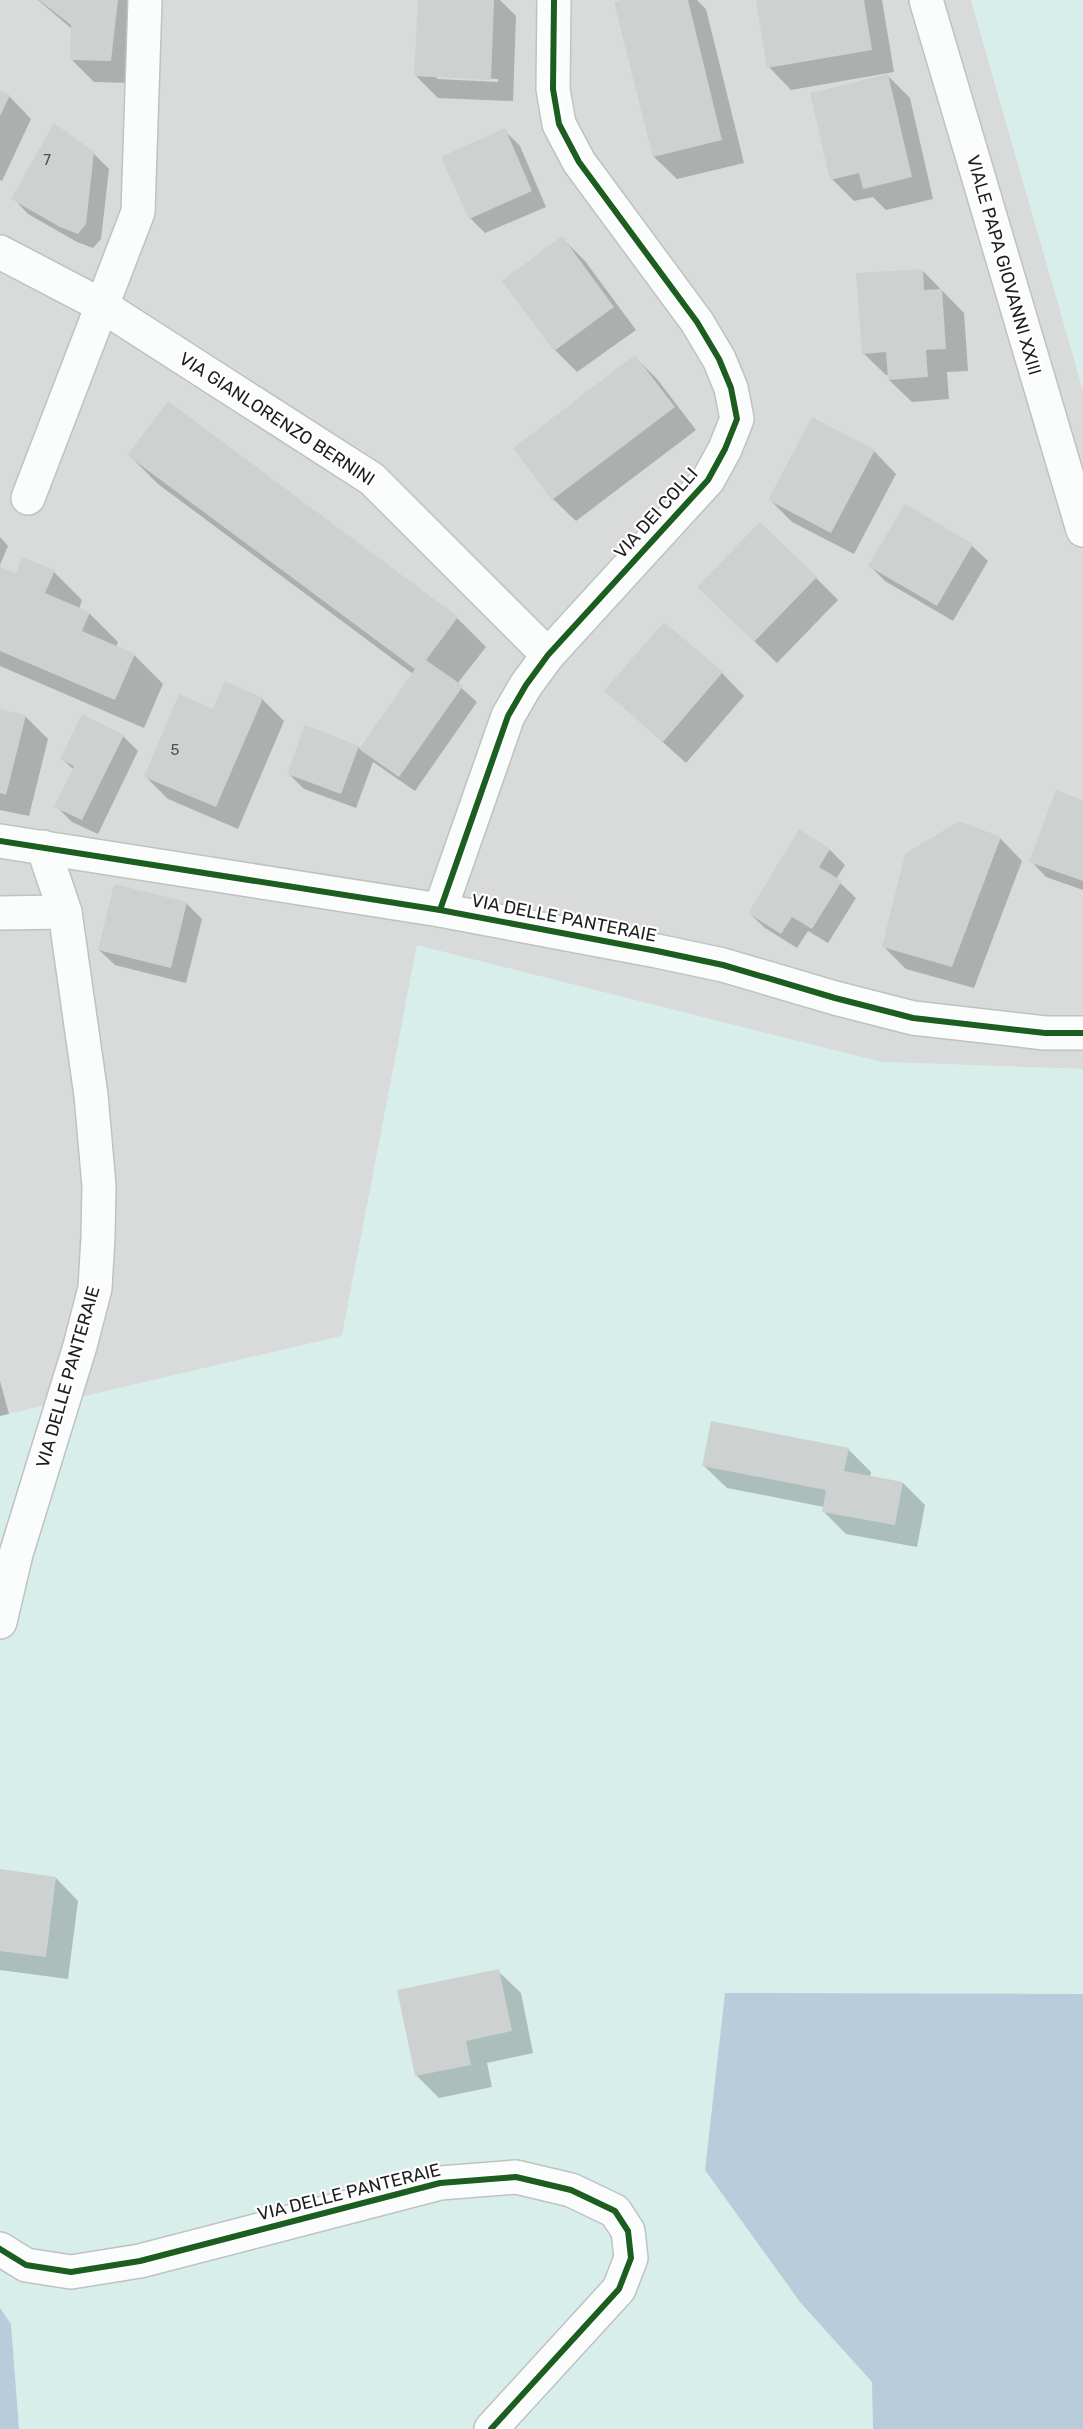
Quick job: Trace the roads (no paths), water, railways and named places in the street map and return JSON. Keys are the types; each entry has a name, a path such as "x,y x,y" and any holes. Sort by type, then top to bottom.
{"street":[{"path":"28,498 138,212 145,0"},
{"name":"VIA DEI COLLI","path":"440,910 508,716 526,685 548,655 708,480 725,450 736,419 731,388 719,359 697,322 579,162 559,124 553,89 554,0"},
{"name":"VIALE PAPA GIOVANNI XXIII","path":"926,0 1083,530"},
{"name":"VIA GIANLORENZO BERNINI","path":"0,252 101,305 372,479 548,655"},
{"name":"VIA DELLE PANTERAIE","path":"0,841 440,910 723,965 913,1018 1045,1033 1083,1034"},
{"name":"VIA DELLE PANTERAIE","path":"0,1622 16,1554 80,1346 95,1288 99,1186 91,1095 65,912 43,847"},
{"path":"0,913 65,912"},
{"name":"VIA DELLE PANTERAIE","path":"0,2249 26,2265 71,2271 140,2261 440,2182 516,2177 572,2190 615,2211 628,2231 631,2258 619,2289 491,2429"}]}
